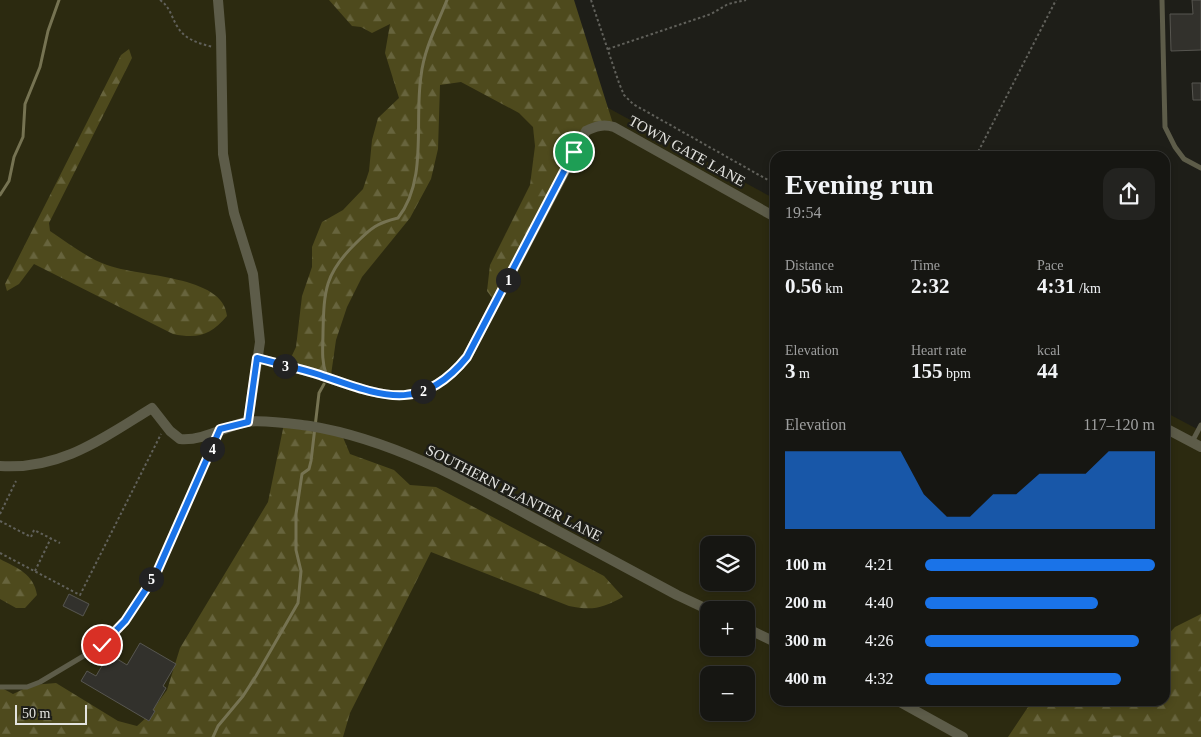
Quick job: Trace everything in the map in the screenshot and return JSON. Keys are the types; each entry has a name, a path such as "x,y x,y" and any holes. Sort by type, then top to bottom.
{"street":[{"path":"218,0 223,154 234,213 253,274 260,342 248,422"},
{"name":"TOWN GATE LANE","path":"257,358 302,369 376,394 394,396 433,388 452,376 467,357 586,131 596,126 606,125 614,127 770,214"},
{"name":"SOUTHERN PLANTER LANE","path":"0,466 44,464 83,450 152,408 180,440 197,439 220,429 248,422 314,427 363,439 404,453 475,486 700,605"},
{"path":"1170,431 1197,445"},
{"path":"755,632 770,640"},
{"path":"907,706 963,737"}],"lane":[{"path":"1162,0 1166,127 1175,147 1184,159 1201,168"},
{"path":"1197,445 1201,425"},
{"path":"0,687 27,687 40,682 102,645 125,621 156,574 220,429"}],"path":[{"path":"160,0 171,13 177,26 185,36 195,42 221,50"},
{"path":"591,0 618,83 624,95 633,104 770,181"},
{"path":"608,49 711,14 728,4 746,0"},
{"path":"979,151 1056,0"},
{"path":"0,553 80,595 166,425"},
{"path":"0,514 16,481"},
{"path":"0,522 31,537 34,530 60,543"},
{"path":"35,571 51,538"}],"shaded area":[{"path":"0,0 562,0 590,98 770,196 770,706 1170,706 1170,415 1201,431 1201,737 0,737"}],"green space":[{"path":"329,0 574,0 614,127 586,131 496,303 487,291 490,265 530,185 535,146 533,127 519,113 461,82 440,85 438,149 431,179 410,218 362,277 347,307 336,340 330,382 287,366 296,347 302,296 312,267 312,247 322,222 343,210 363,189 369,171 372,140 378,118 399,98 385,53 390,24 372,33 361,27 352,26"},
{"path":"129,49 132,58 49,223 50,231 85,254 107,265 178,280 211,292 222,303 227,316 209,332 196,336 173,334 34,264 19,284 7,291 5,284 121,55"},
{"path":"284,424 342,435 350,454 394,470 410,485 436,487 604,576 623,597 597,608 569,606 431,552 350,713 343,737 0,737 0,687 13,694 32,685 56,683 118,721 137,726 148,716 167,690 180,648 268,502"},
{"path":"0,559 24,572 32,582 37,595 25,608 16,608 0,599"},
{"path":"1201,614 1201,737 1008,737 1029,706 1170,706 1170,632 1175,627"}],"building":[{"path":"1192,0 1201,0 1201,50 1171,51 1170,14 1193,14"},
{"path":"1192,83 1201,83 1201,100 1193,100"},
{"path":"69,594 89,604 83,616 63,606"},
{"path":"140,643 176,664 163,686 166,688 149,721 81,681 87,671 96,676 109,654 127,665"}],"waterway":[{"path":"0,195 9,181 14,157 23,137 25,104 40,67 48,31 59,0"},
{"path":"326,374 323,358 323,332 324,305 328,283 338,264 356,243 375,227 398,218 407,203 417,168 419,94 423,66 431,37 447,0"},
{"path":"213,737 218,726 243,696 256,676 298,603 301,571 296,550 296,514 302,474 309,469 311,461 319,393 324,384"},
{"path":"1114,737 1120,737"}],"route":[{"path":"102,645 125,621 149,581 156,574 220,429 248,422 257,358 302,369 376,394 394,396 433,388 452,376 467,357 574,152"}]}
